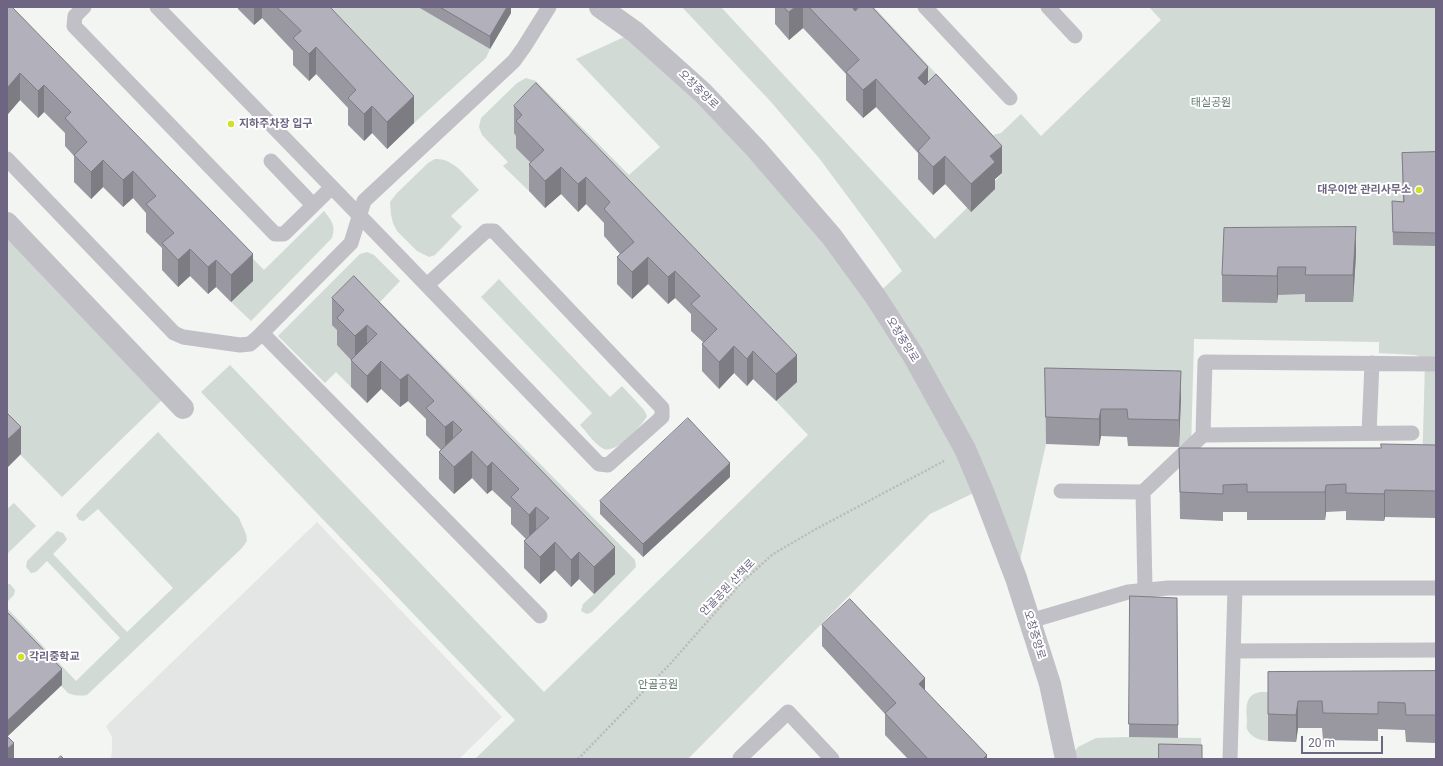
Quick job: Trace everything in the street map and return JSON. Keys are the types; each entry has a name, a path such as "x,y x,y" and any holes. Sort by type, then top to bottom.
{"street":[{"name":"오창중앙로","path":"600,7 635,32 703,93 756,149 832,237 875,296 913,355 965,449 1016,578 1050,684 1066,759"},
{"path":"7,223 184,408"}],"lane":[{"path":"84,7 75,16 74,26 275,234 284,234 332,187"},
{"path":"157,7 360,215 428,286 599,464 608,466 662,416 662,408 494,231 486,230 428,286"},
{"path":"7,159 174,333 183,337 240,345 250,344 351,243 364,201 514,61 549,7"},
{"path":"924,7 1010,98"},
{"path":"1048,7 1075,36"},
{"path":"271,161 313,206"},
{"path":"262,333 540,616"},
{"path":"1203,435 1205,362 1436,364"},
{"path":"1369,434 1366,390 1372,363"},
{"path":"1061,491 1143,492 1203,435 1412,433"},
{"path":"1143,492 1145,589"},
{"path":"1230,759 1235,588"},
{"path":"1030,621 1128,592 1145,589 1436,588"},
{"path":"1233,651 1436,650"},
{"path":"742,759 740,758 788,712 832,759"}],"path":[{"name":"안골공원 산책로","path":"578,759 671,663 742,582 774,554 816,529 965,449"}],"shaded area":[{"path":"317,522 502,717 459,759 111,759 112,737 106,726"}],"green space":[{"path":"7,7 264,270 324,211 334,230 332,238 251,321 231,302 253,281"},
{"path":"305,7 418,7 490,49 486,58 414,123"},
{"path":"682,7 721,7 935,239 1002,174 936,102 845,7 874,7 993,135 1001,133 1021,114 1041,136 1161,20 1149,7 1436,7 1436,165 1404,215 1392,215 1393,245 1436,200 1436,472 1422,471 1425,364 1421,357 1415,355 1379,353 1379,342 1194,339 1191,448 1179,447 1181,398 1046,444 1016,578 982,489 930,514 688,759 475,759 515,720 201,392 230,365 544,692 808,435 776,401 797,381 522,142 544,177 529,191 503,166 508,162 482,135 479,127 481,118 517,83 526,78 536,81 629,175 660,147 576,59 635,32 875,296 902,271 819,158 771,102"},
{"path":"435,159 454,165 479,190 451,216 462,227 435,255 429,257 417,251 397,231 391,215 390,202 397,193 428,163"},
{"path":"7,223 169,393 62,497 7,441"},
{"path":"367,252 374,255 400,281 380,302 635,560 636,567 592,612 587,614 581,611 583,604 594,594 377,361 351,387 336,372 325,383 278,336 360,254"},
{"path":"499,279 610,397 622,386 644,410 647,416 634,432 622,443 609,449 604,449 594,442 580,425 592,413 481,297"},
{"path":"158,432 239,518 246,534 247,541 242,548 87,695 78,696 68,693 7,629 7,608 76,681 120,638 47,561 36,572 31,573 26,567 27,561 57,531 63,533 67,539 53,554 127,632 173,588 98,509 84,521 79,520 76,515"},
{"path":"14,503 36,526 7,554 7,509"},
{"path":"7,584 10,584 15,590 14,595 7,602"},
{"path":"1436,690 1268,699 1268,741 1253,736 1247,728 1246,711 1249,699 1260,692"},
{"path":"1096,738 1201,738 1202,758 1068,759 1078,747"}],"building":[{"path":"7,7 12,7 253,254 231,275 216,260 208,267 190,249 178,260 162,243 174,233 146,204 156,196 133,171 123,180 103,160 91,172 74,155 87,142 65,118 71,112 44,85 38,91 20,73 8,87 7,86"},
{"path":"277,7 330,7 414,96 387,122 372,106 364,114 348,98 356,90 316,47 309,54 293,38 301,31"},
{"path":"440,7 507,7 490,36"},
{"path":"784,7 795,7 789,12"},
{"path":"809,7 852,7 855,11 860,7 872,7 928,67 918,78 925,85 936,74 1002,146 990,156 995,162 971,184 945,156 933,167 918,151 930,138 876,79 863,90 846,72 859,60"},
{"path":"536,83 797,355 776,374 753,351 747,359 734,346 719,362 702,344 717,329 691,304 700,296 675,271 668,277 648,257 632,272 617,257 634,242 604,209 610,202 586,177 578,184 561,167 545,181 529,164 544,150 516,121 522,115 514,106"},
{"name":"대우이안 관리사무소","path":"1436,152 1436,233 1393,232 1392,201 1404,202 1402,153"},
{"path":"1356,227 1353,275 1305,275 1306,267 1278,267 1277,276 1222,275 1224,228"},
{"path":"354,276 615,547 594,567 579,552 571,560 555,542 540,557 524,541 549,518 536,507 529,515 511,497 519,489 492,462 487,467 472,451 454,467 439,452 462,430 453,421 445,427 426,408 434,401 408,374 400,380 381,361 367,376 351,360 377,334 367,325 355,336 337,318 344,310 332,298"},
{"path":"1045,368 1181,371 1179,420 1128,419 1127,409 1101,409 1099,419 1046,417"},
{"path":"7,413 21,427 7,440"},
{"path":"688,418 730,463 643,544 600,501"},
{"path":"1381,444 1436,445 1436,491 1385,490 1384,494 1346,493 1346,484 1326,485 1325,492 1247,492 1247,484 1223,485 1223,494 1180,492 1179,448 1381,448"},
{"path":"1130,596 1177,598 1178,725 1129,724"},
{"path":"850,599 925,678 919,684 987,755 983,759 928,759 885,713 896,703 822,625"},
{"name":"각리중학교","path":"7,612 62,669 7,721"},
{"path":"1436,671 1436,715 1406,715 1405,703 1378,702 1378,714 1323,713 1322,701 1298,701 1296,715 1268,714 1268,672"},
{"path":"7,736 14,743 7,749"},
{"path":"1159,744 1202,745 1202,759 1159,759"}],"place":[{"name":"지하주차장 입구","path":"231,124"},
{"name":"대우이안 관리사무소","path":"1419,190"},
{"name":"각리중학교","path":"21,657"}],"park label":[{"name":"태실공원","path":"1211,103"},
{"name":"안골공원","path":"658,685"}]}
